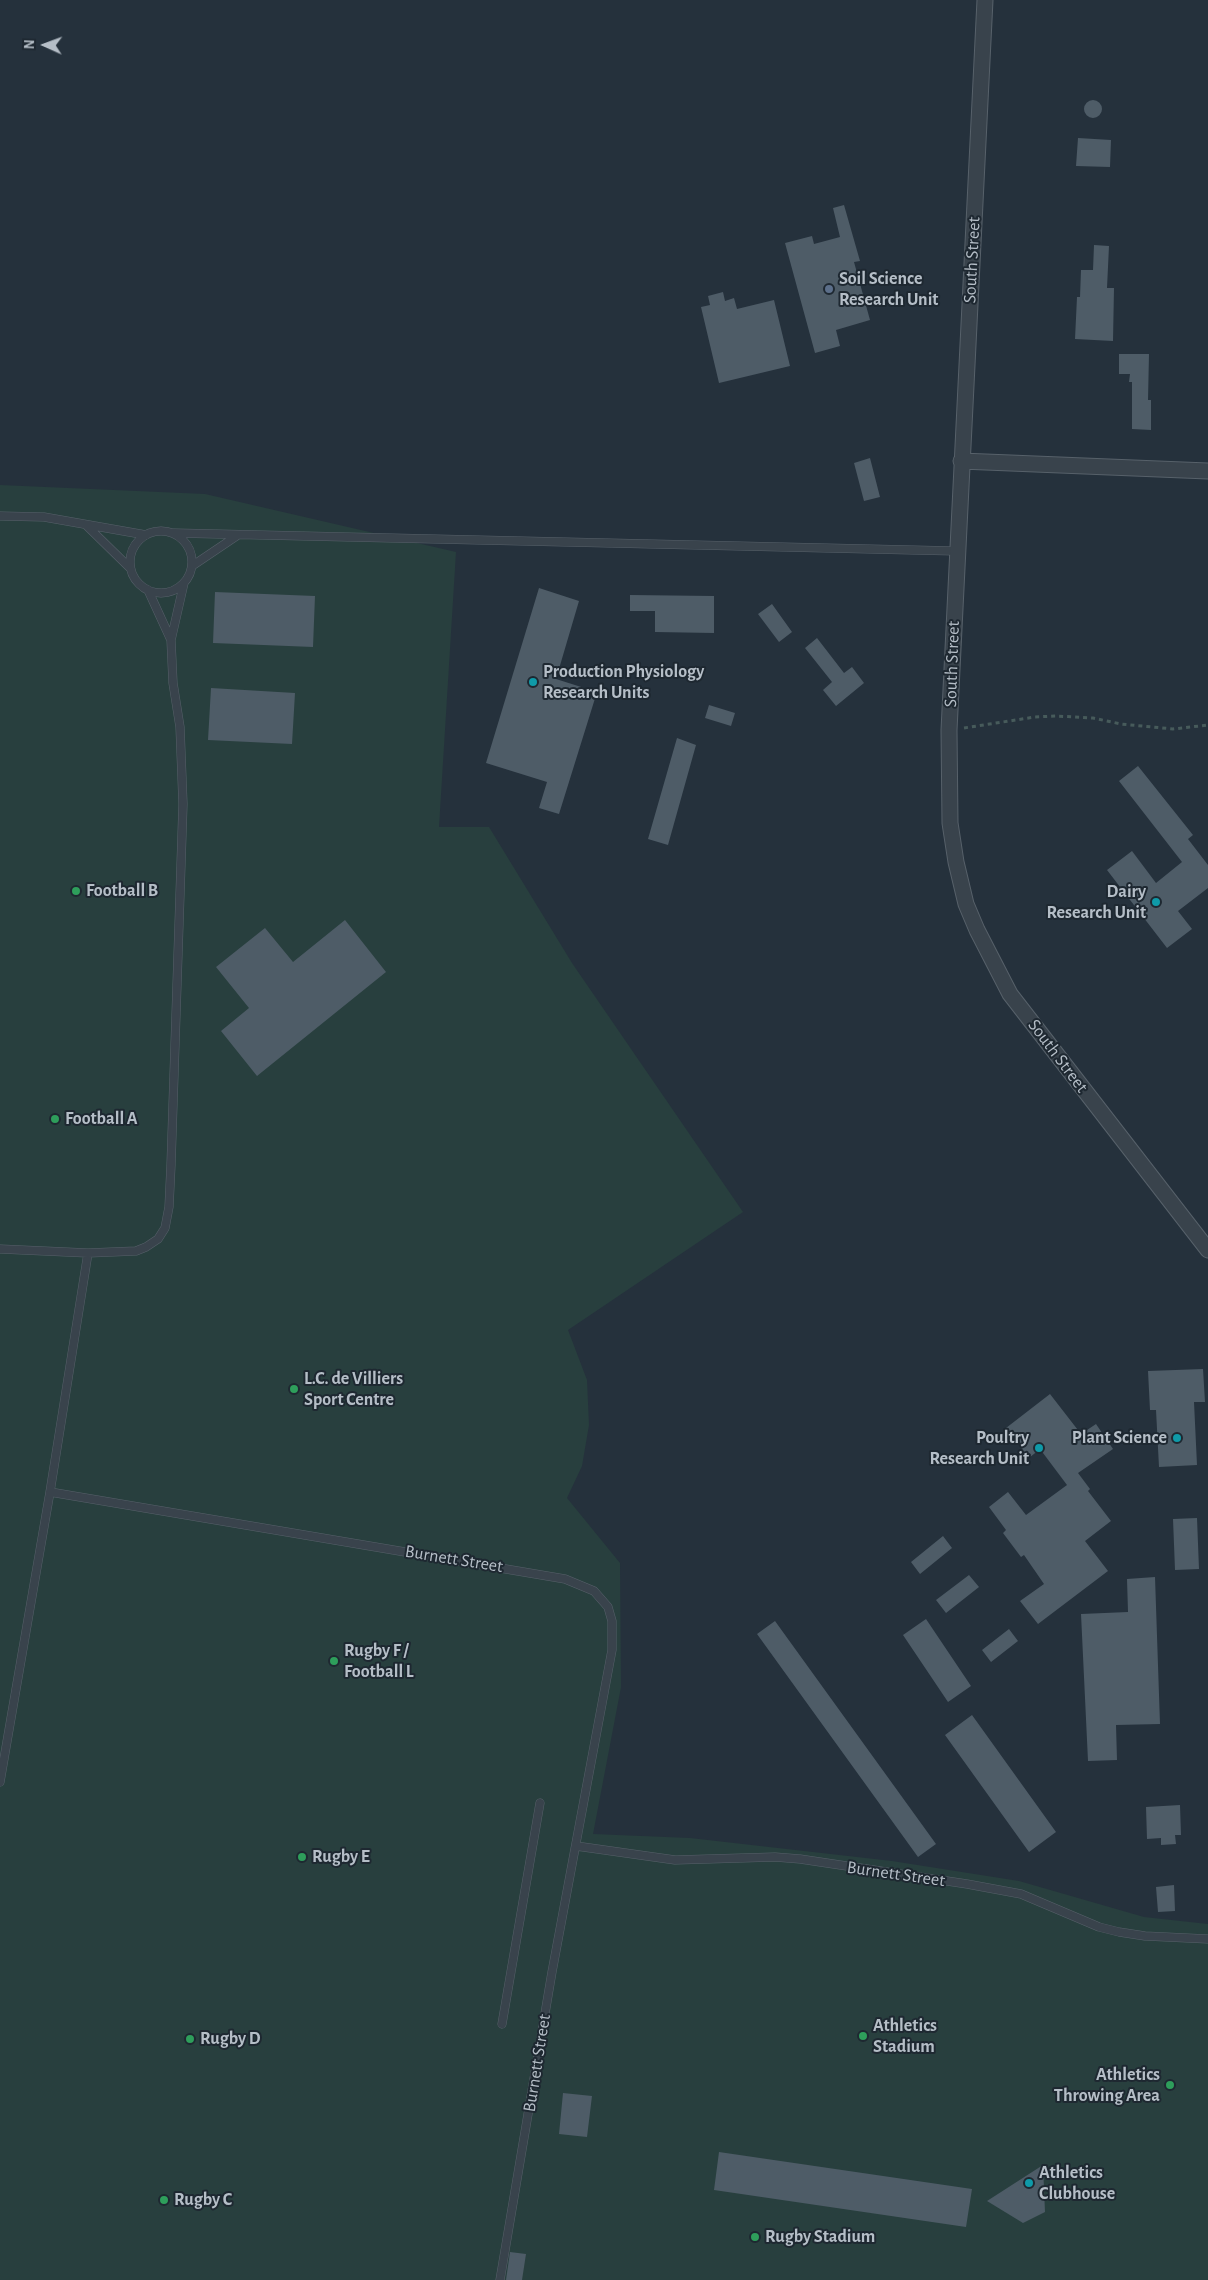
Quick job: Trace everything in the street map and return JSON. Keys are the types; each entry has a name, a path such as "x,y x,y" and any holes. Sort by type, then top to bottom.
{"street":[{"name":"South Street","path":"985,0 956,551 949,730 950,822 956,862 966,904 1010,994 1208,1250"},
{"path":"961,461 1208,471"}],"lane":[{"path":"0,516 44,517 146,535 165,531 174,534 956,551"},
{"path":"87,526 130,568 140,585 148,590 167,593 184,583"},
{"path":"174,534 188,547 192,566"},
{"path":"0,1250 88,1253 136,1251 146,1248 158,1239 165,1228 169,1207 183,804 180,727 173,683 171,640 184,583 192,566 240,534"},
{"path":"130,568 133,549 146,535"},
{"path":"148,590 171,640"},
{"path":"0,1782 50,1492 88,1253"},
{"name":"Burnett Street","path":"50,1492 565,1579 594,1591 608,1608 612,1621 612,1650 500,2280"},
{"path":"502,2024 540,1803"},
{"name":"Burnett Street","path":"576,1846 675,1860 775,1857 800,1859 1021,1894 1099,1927 1119,1932 1145,1936 1208,1939"}],"path":[{"path":"949,730 1049,716 1075,716 1122,724 1173,729 1208,725"}],"green space":[{"name":"L.C. de Villiers Sport Centre","path":"0,485 205,494 456,552 439,827 489,827 572,963 743,1212 568,1330 587,1380 589,1425 582,1466 567,1498 620,1563 621,1687 593,1834 690,1838 892,1861 1019,1881 1144,1917 1208,1924 1208,2280 0,2280"}],"building":[{"path":"1093,100 1099,103 1102,109 1099,115 1093,118 1087,115 1084,109 1087,103"},
{"path":"1078,138 1111,140 1110,167 1076,166"},
{"name":"Soil Science Research Unit","path":"844,205 860,261 854,262 870,320 836,330 840,346 815,353 785,243 812,236 814,244 840,237 833,208"},
{"path":"1094,245 1109,246 1107,288 1114,288 1113,341 1075,339 1077,297 1080,297 1081,270 1093,270"},
{"path":"723,292 725,301 734,298 737,309 774,300 790,366 719,383 701,307 710,305 708,296"},
{"path":"1119,354 1149,354 1148,400 1151,400 1151,430 1132,429 1132,382 1129,382 1130,374 1119,374"},
{"path":"870,458 880,497 864,501 854,463"},
{"name":"Production Physiology Research Units","path":"539,588 579,601 556,679 597,692 559,814 539,808 547,782 486,763"},
{"path":"215,592 315,596 313,647 213,643"},
{"path":"630,595 714,596 714,633 655,632 655,611 630,611"},
{"path":"772,604 792,632 779,642 758,614"},
{"path":"817,638 844,673 852,667 864,683 836,706 823,690 832,682 805,648"},
{"path":"211,688 295,693 292,744 208,740"},
{"path":"709,705 735,713 731,726 705,718"},
{"path":"677,738 696,745 668,845 648,839"},
{"name":"Dairy Research Unit","path":"1138,766 1193,835 1188,839 1208,865 1208,888 1178,911 1192,929 1167,948 1107,870 1132,851 1156,883 1182,862 1119,781"},
{"path":"345,920 386,972 257,1076 221,1031 249,1008 216,967 265,928 293,962"},
{"name":"Plant Science","path":"1203,1369 1205,1402 1194,1402 1197,1465 1159,1467 1156,1410 1150,1410 1148,1371"},
{"path":"1050,1394 1081,1434 1096,1424 1113,1449 1078,1473 1090,1489 1088,1491 1111,1521 1085,1541 1108,1571 1038,1624 1020,1601 1044,1584 1024,1555 1021,1557 1003,1533 1006,1530 989,1507 1008,1492 1026,1515 1067,1485 1040,1449 1029,1458 1006,1428"},
{"path":"1197,1518 1199,1569 1175,1570 1173,1519"},
{"path":"943,1536 952,1548 920,1574 911,1562"},
{"path":"969,1575 979,1587 946,1613 936,1600"},
{"path":"1155,1577 1160,1724 1116,1725 1117,1760 1088,1761 1081,1614 1128,1612 1127,1579"},
{"path":"926,1619 971,1686 948,1702 903,1635"},
{"path":"775,1621 936,1844 918,1857 757,1634"},
{"path":"1009,1629 1018,1641 991,1662 982,1650"},
{"path":"972,1715 1056,1832 1029,1852 945,1735"},
{"path":"1180,1805 1181,1835 1175,1835 1176,1844 1161,1845 1161,1838 1147,1839 1146,1807"},
{"path":"1174,1885 1175,1911 1158,1912 1156,1887"},
{"path":"563,2093 592,2096 587,2137 559,2134"},
{"path":"719,2152 972,2189 966,2227 714,2190"},
{"name":"Athletics Clubhouse","path":"1043,2165 1045,2212 1023,2223 987,2201"},
{"path":"510,2252 526,2254 522,2280 506,2280"}],"place":[{"name":"Soil Science Research Unit","path":"829,289"},
{"name":"Production Physiology Research Units","path":"533,682"},
{"name":"Football B","path":"76,891"},
{"name":"Dairy Research Unit","path":"1156,902"},
{"name":"Football A","path":"55,1119"},
{"name":"L.C. de Villiers Sport Centre","path":"294,1389"},
{"name":"Plant Science","path":"1177,1438"},
{"name":"Poultry Research Unit","path":"1039,1448"},
{"name":"Rugby F / Football L","path":"334,1661"},
{"name":"Rugby E","path":"302,1857"},
{"name":"Athletics Stadium","path":"863,2036"},
{"name":"Rugby D","path":"190,2039"},
{"name":"Athletics Throwing Area","path":"1170,2085"},
{"name":"Athletics Clubhouse","path":"1029,2183"},
{"name":"Rugby C","path":"164,2200"},
{"name":"Rugby Stadium","path":"755,2237"}]}
